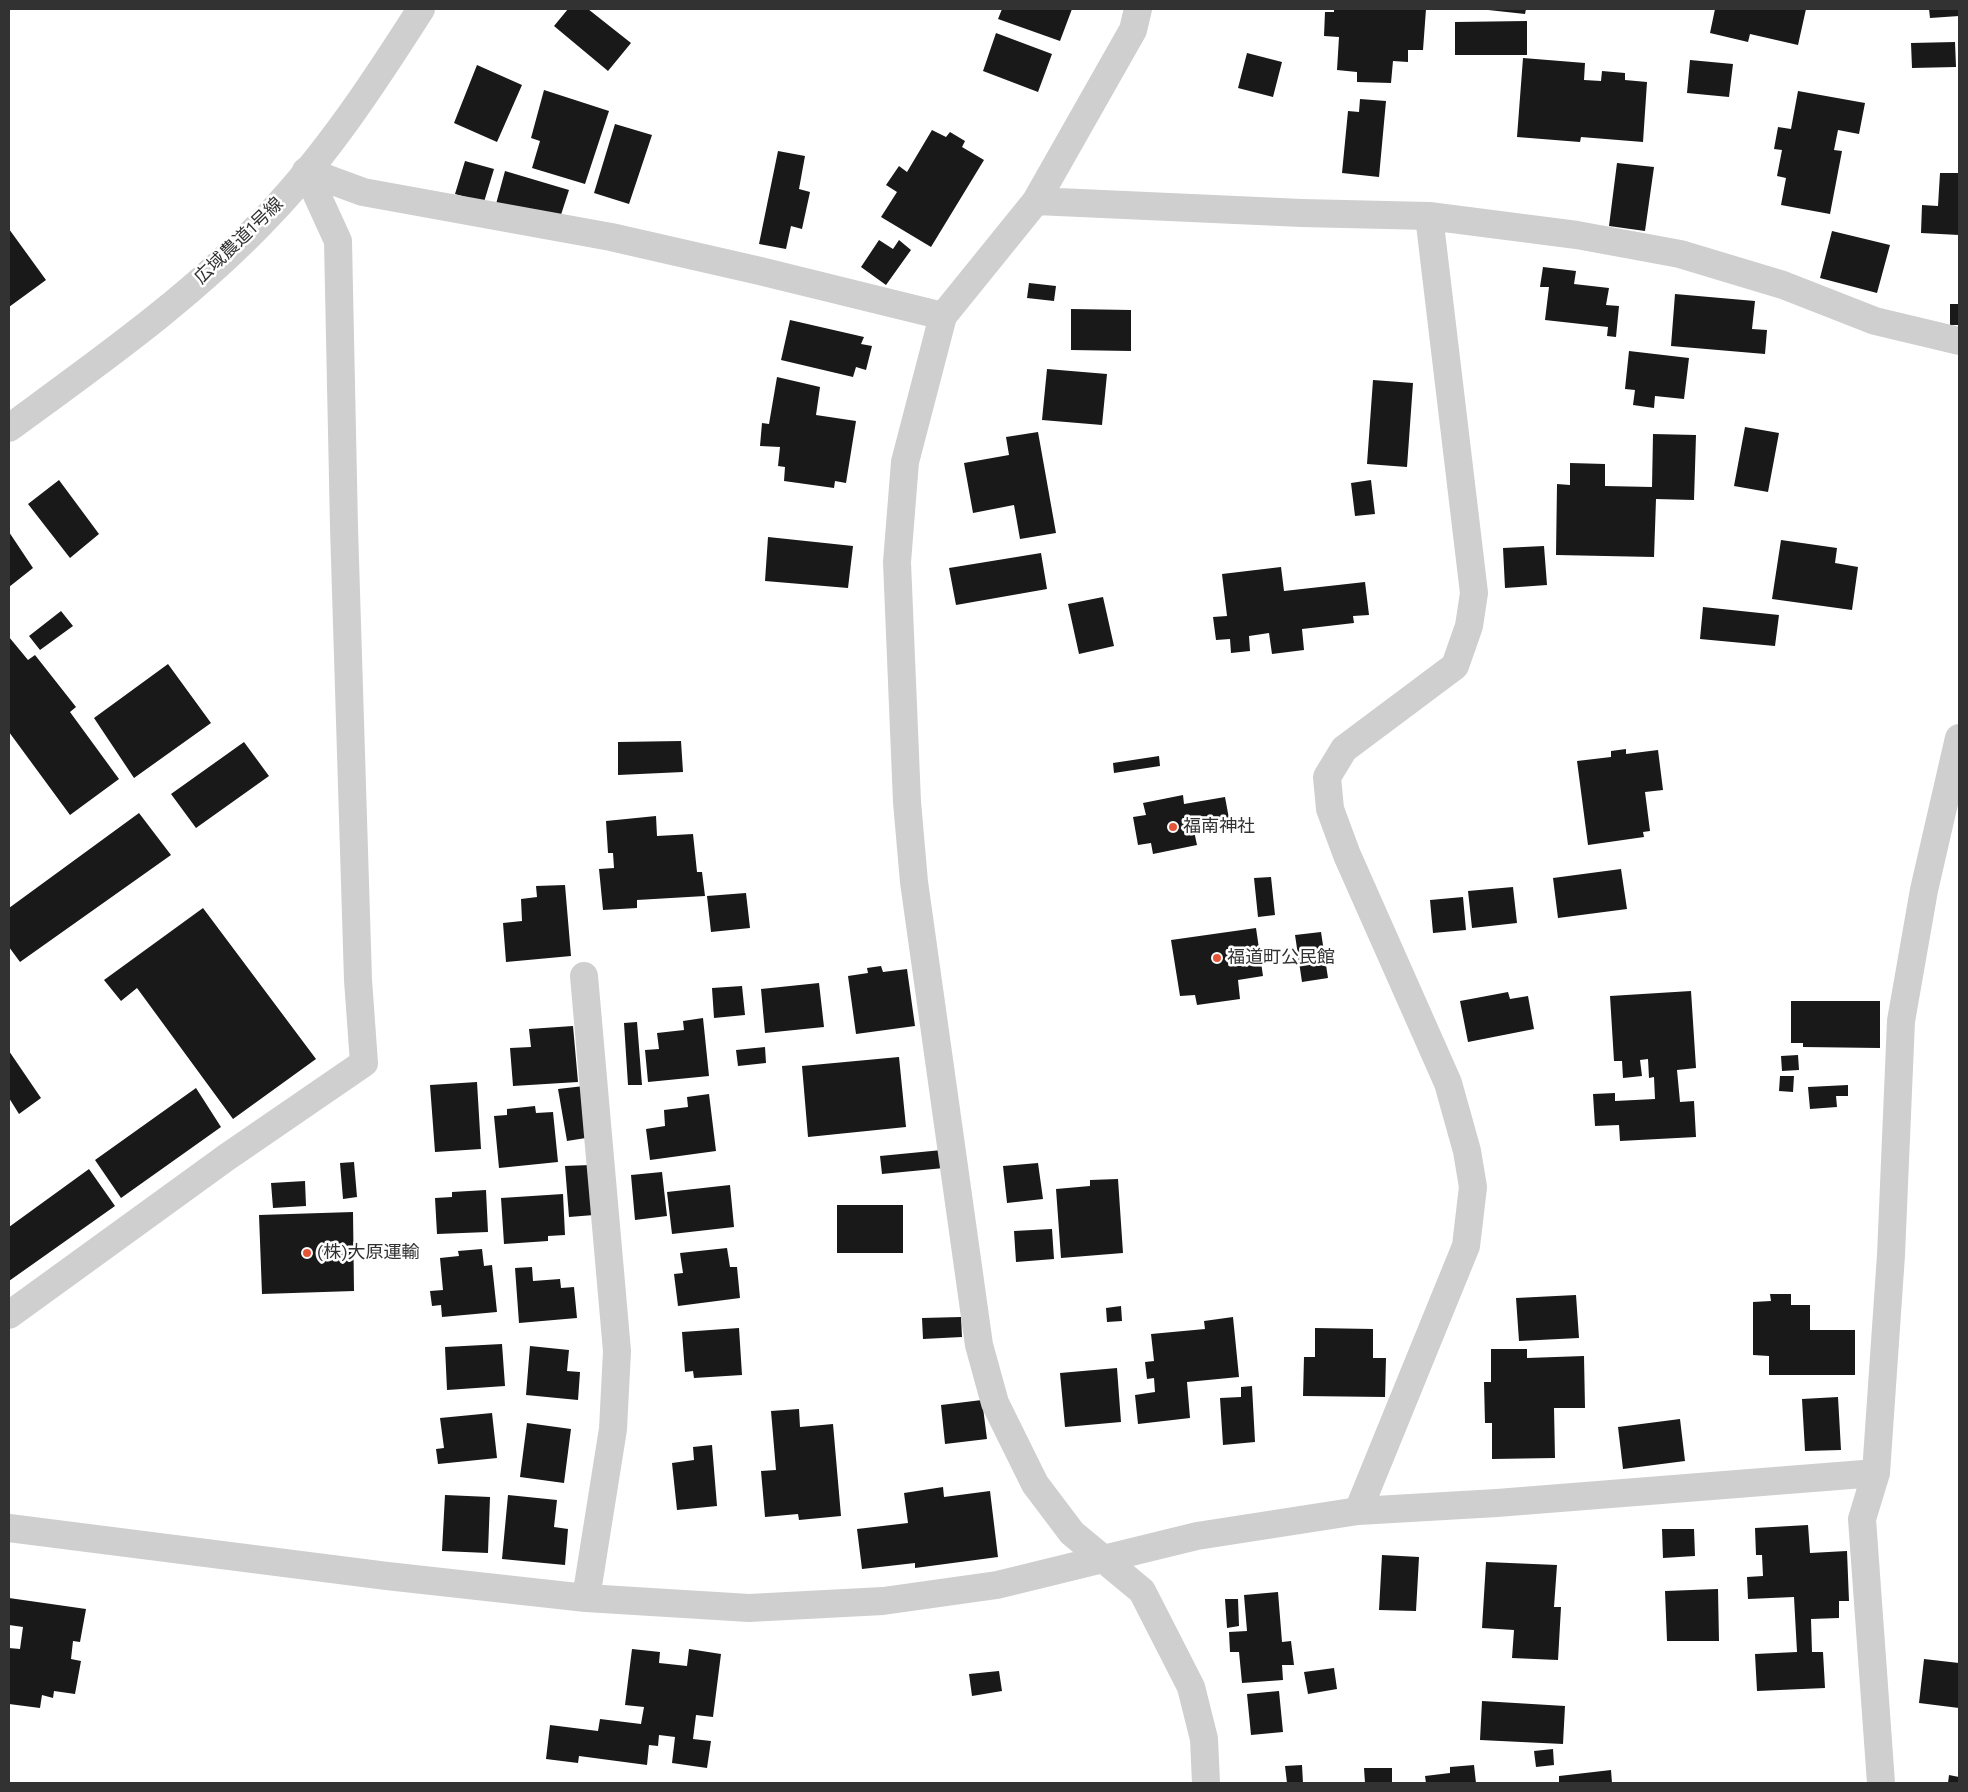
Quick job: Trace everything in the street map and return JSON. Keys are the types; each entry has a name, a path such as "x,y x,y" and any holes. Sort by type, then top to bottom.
{"street":[{"name":"広域農道1号線","path":"9,428 143,329 224,260 263,221 338,134 421,9"},
{"path":"1138,9 1133,30 1036,202 943,316 905,462 897,562 907,802 914,882 980,1345 995,1403 1035,1484 1072,1533 1142,1591 1191,1687 1204,1739 1206,1783"},
{"path":"306,171 363,192 611,237 943,316"},
{"path":"9,1315 219,1163 364,1063 358,980 345,567 338,242 306,171"},
{"path":"1036,202 1428,216 1578,235 1680,254 1784,285 1875,321 1959,341"},
{"path":"1358,1511 1466,1246 1473,1187 1467,1151 1448,1083 1347,856 1330,809 1327,777 1344,749 1455,666 1469,626 1474,593 1428,216"},
{"path":"1881,1783 1862,1519 1876,1473 1892,1255 1901,1021 1924,890 1959,738"},
{"path":"584,976 618,1351 613,1428 586,1598"},
{"path":"9,1528 368,1574 586,1598 749,1608 883,1601 997,1585 1197,1536 1358,1511 1497,1503 1876,1473"}],"building":[{"path":"568,9 588,9 631,43 608,71 554,26"},
{"path":"1002,9 1072,9 1060,41 998,19"},
{"path":"1334,9 1426,9 1423,50 1408,50 1408,62 1393,61 1391,83 1357,82 1357,72 1337,70 1339,37 1324,36 1325,12 1334,12"},
{"path":"1479,9 1526,9 1525,14"},
{"path":"1715,9 1806,9 1798,45 1750,34 1748,42 1710,33"},
{"path":"1929,9 1959,9 1959,16 1930,18"},
{"path":"1527,21 1527,55 1455,55 1455,22"},
{"path":"996,33 1052,54 1038,92 983,71"},
{"path":"1955,42 1956,67 1912,68 1911,43"},
{"path":"1247,53 1282,62 1273,97 1238,88"},
{"path":"1523,58 1585,63 1584,80 1601,81 1602,71 1625,73 1625,80 1647,82 1643,142 1581,137 1580,142 1517,137"},
{"path":"1690,60 1733,64 1729,97 1687,93"},
{"path":"477,65 522,85 497,142 454,123"},
{"path":"544,90 609,111 585,184 532,168 540,141 531,138"},
{"path":"1798,91 1865,103 1859,134 1838,130 1834,150 1842,151 1830,214 1781,205 1786,178 1777,176 1782,150 1774,149 1778,127 1791,129"},
{"path":"1360,99 1386,101 1379,177 1342,173 1348,111 1359,112"},
{"path":"615,124 652,135 629,204 594,193"},
{"path":"932,130 946,137 950,132 965,141 962,147 984,160 931,247 881,217 897,192 886,185 899,166 907,172"},
{"path":"778,151 805,156 799,189 810,192 802,229 791,226 786,249 759,244"},
{"path":"465,161 494,169 484,202 455,194"},
{"path":"1617,163 1654,167 1645,231 1609,226"},
{"path":"505,171 569,190 559,221 496,204"},
{"path":"1940,173 1959,173 1959,235 1921,233 1922,205 1938,206"},
{"path":"9,229 46,280 9,307"},
{"path":"1832,231 1890,245 1877,293 1820,278"},
{"path":"879,240 893,249 899,240 911,250 886,285 861,267"},
{"path":"1543,267 1576,271 1574,284 1609,288 1606,305 1619,306 1616,337 1607,336 1608,327 1545,320 1549,287 1540,287"},
{"path":"1029,283 1056,286 1054,301 1027,298"},
{"path":"1675,294 1755,301 1752,329 1767,330 1765,354 1671,346"},
{"path":"1950,304 1959,304 1959,325 1950,325"},
{"path":"1071,309 1131,310 1131,351 1071,350"},
{"path":"790,320 864,337 861,344 872,346 866,370 856,367 853,377 781,360"},
{"path":"1629,351 1689,358 1684,399 1655,396 1654,408 1633,405 1635,390 1625,389"},
{"path":"1047,369 1107,374 1102,425 1042,420"},
{"path":"777,377 820,387 816,415 856,421 846,483 835,481 834,488 784,481 785,467 778,466 780,447 760,446 762,423 769,424"},
{"path":"1373,380 1413,383 1407,467 1367,464"},
{"path":"1745,427 1779,433 1768,492 1734,486"},
{"path":"1038,432 1056,533 1020,539 1014,505 973,513 964,463 1009,455 1006,437"},
{"path":"1653,434 1696,435 1694,500 1656,499 1654,557 1556,555 1557,484 1570,485 1570,463 1605,464 1605,486 1652,487"},
{"path":"59,480 99,534 70,558 28,504"},
{"path":"1371,480 1375,514 1355,516 1351,483"},
{"path":"9,532 33,568 9,587"},
{"path":"768,537 853,546 848,588 765,581"},
{"path":"1781,540 1837,548 1835,563 1858,567 1852,610 1772,599"},
{"path":"1544,546 1547,585 1505,588 1503,548"},
{"path":"1041,553 1047,589 956,605 949,568"},
{"path":"1281,567 1284,591 1365,582 1369,615 1353,616 1354,623 1302,629 1304,650 1272,654 1269,633 1249,636 1250,651 1231,653 1230,639 1216,640 1213,617 1227,616 1222,574"},
{"path":"1103,597 1114,646 1079,654 1068,604"},
{"path":"1703,607 1779,615 1775,646 1700,639"},
{"path":"61,611 73,626 40,650 29,636"},
{"path":"9,637 28,660 35,655 76,707 70,712 119,779 70,815 9,732"},
{"path":"168,664 211,723 134,778 94,718"},
{"path":"681,741 683,772 618,775 618,742"},
{"path":"244,742 269,776 196,828 171,794"},
{"path":"1626,749 1626,754 1658,750 1663,790 1645,792 1650,831 1643,832 1644,837 1588,845 1577,761 1611,757 1611,751"},
{"path":"1159,756 1160,766 1114,773 1113,763"},
{"name":"福南神社","path":"1183,795 1184,804 1225,797 1230,824 1194,831 1197,845 1153,854 1151,843 1138,845 1133,817 1146,815 1143,803"},
{"path":"139,813 171,855 20,962 9,947 9,908"},
{"path":"656,816 657,836 693,834 697,872 702,872 705,896 637,900 637,908 603,910 599,869 614,868 613,853 608,853 606,821"},
{"path":"1621,869 1627,909 1558,918 1553,878"},
{"path":"1271,877 1275,915 1258,917 1254,878"},
{"path":"565,885 571,956 506,962 503,923 522,921 521,899 537,897 536,886"},
{"path":"1513,887 1517,923 1472,928 1468,891"},
{"path":"746,893 750,928 711,932 707,896"},
{"path":"1463,897 1466,930 1433,933 1430,900"},
{"path":"203,908 316,1059 233,1119 137,988 121,1001 104,980"},
{"name":"福道町公民館","path":"1256,928 1263,976 1238,980 1240,999 1197,1005 1195,995 1180,996 1171,940"},
{"path":"1321,932 1328,978 1302,982 1295,935"},
{"path":"881,966 883,972 907,969 915,1026 856,1034 848,976 868,973 867,968"},
{"path":"819,983 824,1027 765,1033 761,989"},
{"path":"742,986 745,1015 714,1018 712,988"},
{"path":"1691,991 1696,1068 1677,1070 1680,1102 1694,1101 1696,1137 1620,1141 1619,1125 1595,1126 1593,1094 1615,1093 1615,1101 1655,1099 1654,1077 1649,1078 1648,1059 1640,1060 1642,1076 1623,1078 1622,1061 1614,1061 1610,996"},
{"path":"1508,992 1510,999 1528,996 1534,1029 1468,1042 1460,1001"},
{"path":"1791,1001 1880,1001 1880,1048 1803,1047 1803,1043 1791,1043"},
{"path":"703,1018 709,1076 648,1082 645,1050 659,1049 657,1033 684,1030 683,1021"},
{"path":"637,1022 642,1085 628,1085 624,1023"},
{"path":"573,1026 578,1082 513,1086 510,1048 531,1047 529,1029"},
{"path":"765,1047 766,1063 738,1066 736,1050"},
{"path":"9,1051 41,1098 19,1114 9,1098"},
{"path":"1798,1055 1799,1070 1782,1071 1781,1056"},
{"path":"899,1057 906,1127 808,1137 802,1066"},
{"path":"1780,1076 1794,1076 1793,1092 1779,1091"},
{"path":"477,1082 481,1149 435,1152 430,1085"},
{"path":"1848,1085 1848,1096 1836,1096 1837,1107 1810,1109 1808,1087"},
{"path":"584,1086 592,1137 567,1141 558,1089"},
{"path":"196,1088 221,1127 121,1198 95,1160"},
{"path":"709,1094 716,1151 650,1160 646,1129 665,1126 664,1110 688,1107 687,1097"},
{"path":"535,1106 536,1113 553,1112 558,1162 499,1168 494,1116 507,1115 507,1109"},
{"path":"942,1150 944,1168 882,1174 880,1156"},
{"path":"354,1162 357,1197 343,1199 340,1163"},
{"path":"1038,1163 1043,1199 1007,1203 1003,1166"},
{"path":"590,1165 594,1215 569,1217 565,1166"},
{"path":"89,1169 115,1206 9,1281 9,1227"},
{"path":"662,1172 667,1216 635,1220 631,1175"},
{"path":"1118,1179 1123,1253 1061,1258 1056,1189 1090,1186 1090,1180"},
{"path":"305,1181 306,1206 273,1208 271,1183"},
{"path":"730,1185 734,1227 672,1234 667,1192"},
{"path":"486,1190 488,1232 437,1234 435,1198 452,1197 452,1192"},
{"path":"563,1194 565,1235 548,1236 548,1241 504,1244 501,1198"},
{"path":"837,1205 903,1205 903,1253 837,1253"},
{"name":"(株)大原運輸","path":"353,1212 354,1291 262,1294 259,1215"},
{"path":"1052,1229 1054,1259 1016,1262 1014,1231"},
{"path":"727,1248 730,1267 737,1267 740,1298 678,1306 674,1274 683,1273 680,1253"},
{"path":"482,1249 484,1266 492,1265 497,1312 442,1317 441,1305 432,1306 430,1291 443,1290 440,1258 459,1256 458,1251"},
{"path":"532,1267 533,1281 560,1279 561,1288 574,1287 577,1318 519,1323 515,1268"},
{"path":"1770,1294 1791,1294 1791,1305 1810,1305 1810,1330 1855,1330 1855,1375 1769,1375 1769,1356 1753,1355 1753,1302 1771,1301"},
{"path":"1576,1295 1579,1338 1519,1341 1516,1298"},
{"path":"1121,1306 1122,1321 1107,1322 1106,1308"},
{"path":"961,1317 962,1337 923,1339 922,1318"},
{"path":"1233,1317 1239,1377 1187,1382 1190,1418 1138,1424 1135,1395 1155,1392 1154,1378 1147,1379 1145,1362 1154,1361 1151,1334 1205,1329 1204,1321"},
{"path":"739,1328 742,1375 694,1378 693,1371 685,1372 682,1332"},
{"path":"1315,1328 1373,1329 1373,1358 1386,1358 1385,1397 1303,1396 1304,1357 1315,1357"},
{"path":"502,1344 505,1386 447,1390 445,1347"},
{"path":"530,1346 569,1350 567,1371 580,1372 578,1400 526,1395"},
{"path":"1491,1349 1527,1349 1527,1358 1584,1356 1585,1408 1554,1408 1555,1458 1492,1459 1492,1423 1485,1423 1484,1382 1491,1382"},
{"path":"1117,1368 1121,1422 1065,1427 1060,1373"},
{"path":"1252,1386 1255,1442 1223,1445 1220,1398 1241,1397 1241,1387"},
{"path":"1838,1397 1841,1450 1805,1451 1802,1399"},
{"path":"982,1400 987,1439 945,1444 941,1405"},
{"path":"799,1409 800,1427 833,1424 841,1516 799,1520 798,1514 765,1517 761,1471 776,1470 771,1411"},
{"path":"492,1413 497,1458 438,1464 436,1449 444,1448 440,1418"},
{"path":"1680,1419 1685,1461 1623,1469 1618,1427"},
{"path":"527,1423 571,1429 564,1483 520,1477"},
{"path":"712,1445 717,1506 677,1510 672,1463 694,1460 693,1447"},
{"path":"943,1487 944,1497 990,1491 998,1557 915,1568 915,1563 862,1569 857,1529 908,1523 904,1493"},
{"path":"445,1495 490,1497 488,1553 442,1551"},
{"path":"508,1495 557,1500 554,1527 568,1529 565,1565 502,1559"},
{"path":"1808,1525 1810,1553 1847,1551 1849,1601 1839,1601 1839,1618 1811,1619 1812,1652 1823,1652 1825,1688 1757,1691 1755,1654 1797,1652 1794,1597 1748,1599 1747,1577 1763,1576 1762,1555 1756,1555 1755,1528"},
{"path":"1662,1529 1694,1529 1695,1556 1663,1558"},
{"path":"1382,1555 1419,1557 1416,1611 1379,1610"},
{"path":"1486,1562 1557,1565 1554,1607 1561,1607 1558,1660 1512,1658 1514,1630 1482,1628"},
{"path":"1718,1589 1719,1641 1667,1641 1665,1591"},
{"path":"1278,1592 1282,1642 1291,1641 1294,1665 1282,1665 1283,1680 1242,1683 1239,1652 1230,1652 1229,1632 1247,1631 1244,1595"},
{"path":"9,1598 86,1609 80,1642 73,1641 71,1659 81,1661 75,1694 54,1691 53,1698 42,1695 40,1708 9,1704 9,1648 20,1649 23,1627 9,1625"},
{"path":"1225,1599 1238,1599 1239,1626 1227,1628"},
{"path":"632,1649 660,1652 659,1663 687,1666 689,1649 721,1654 713,1717 696,1715 693,1739 711,1741 707,1768 672,1763 675,1737 659,1735 658,1746 649,1745 647,1765 579,1756 578,1763 546,1759 550,1725 598,1731 600,1719 641,1724 644,1707 625,1705"},
{"path":"1924,1659 1959,1663 1959,1708 1919,1703"},
{"path":"1334,1668 1337,1689 1308,1694 1304,1672"},
{"path":"999,1671 1002,1691 972,1696 969,1674"},
{"path":"1279,1691 1283,1732 1251,1735 1247,1694"},
{"path":"1482,1701 1565,1706 1563,1744 1480,1740"},
{"path":"1553,1749 1554,1765 1536,1767 1534,1751"},
{"path":"1302,1765 1303,1783 1287,1783 1285,1766"},
{"path":"1474,1765 1476,1783 1426,1783 1425,1776 1450,1773 1450,1767"},
{"path":"1364,1768 1392,1768 1392,1783 1365,1783"},
{"path":"1611,1770 1612,1783 1559,1783 1559,1776"},
{"path":"1949,1775 1959,1777 1959,1783 1948,1783"}],"place":[{"name":"福南神社","path":"1173,827"},
{"name":"福道町公民館","path":"1217,958"},
{"name":"(株)大原運輸","path":"307,1253"}]}
